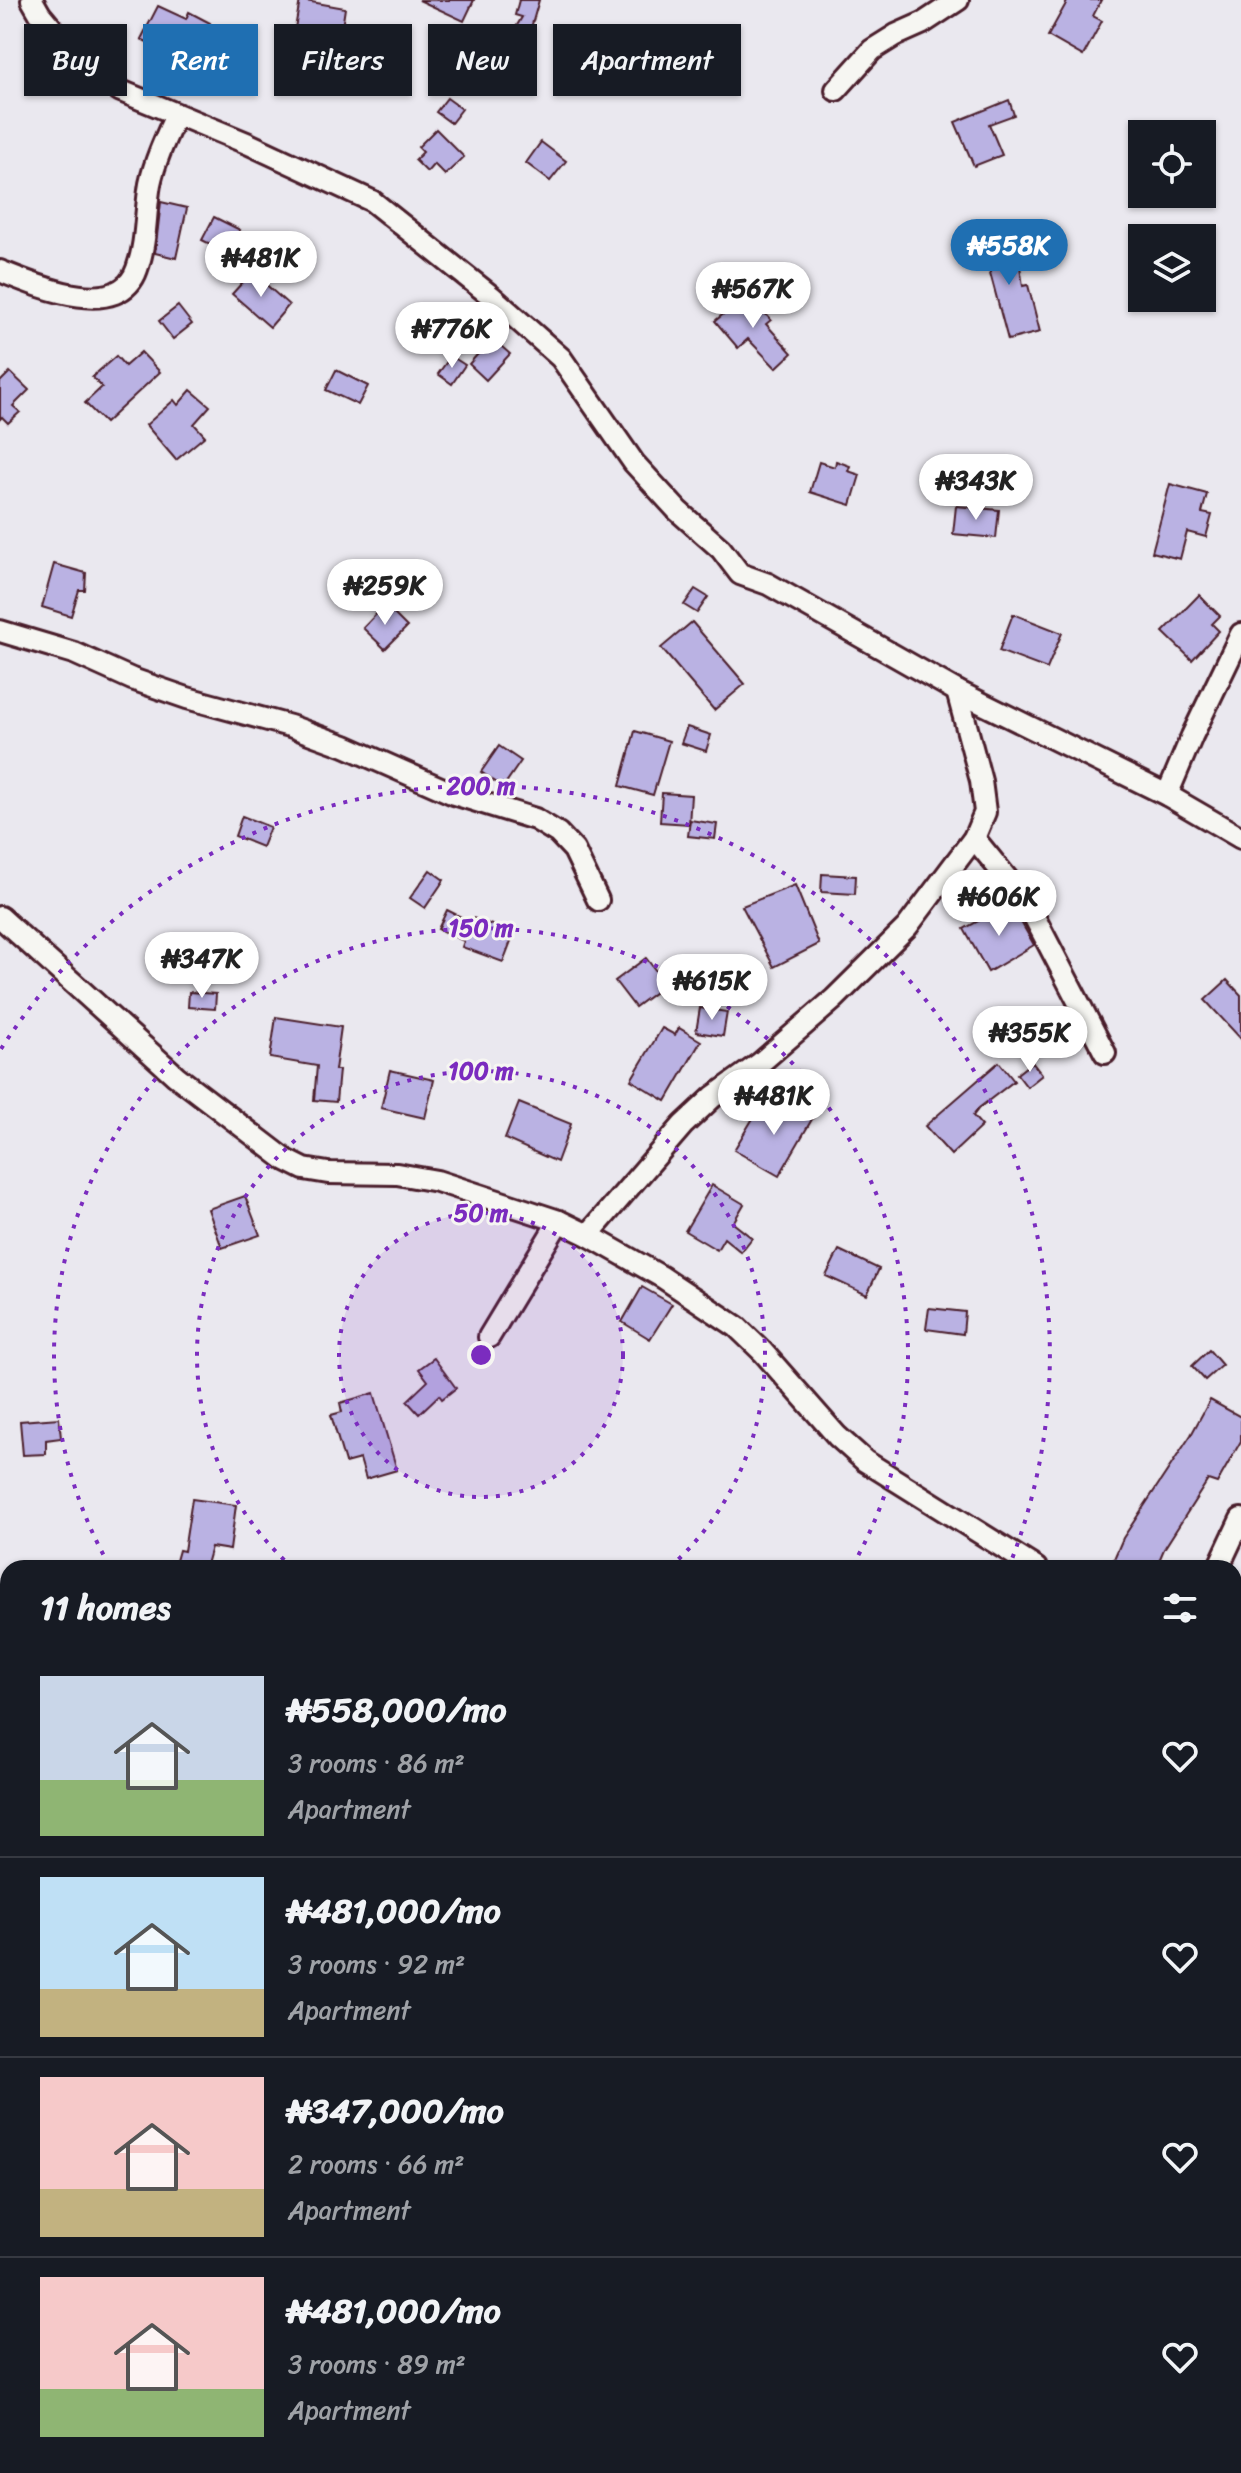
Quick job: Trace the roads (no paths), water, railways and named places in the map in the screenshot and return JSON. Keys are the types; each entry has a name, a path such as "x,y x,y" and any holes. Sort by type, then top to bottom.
{"street":[{"path":"32,0 84,67 121,91 249,144 372,201 491,296 561,358 634,463 678,511 721,549 740,574 781,591 957,691 1167,795 1241,838"},
{"path":"836,90 872,50 958,0"},
{"path":"0,271 71,295 104,297 125,289 137,271 150,184 176,115"},
{"path":"0,631 74,653 132,679 187,698 290,726 345,746 454,794 535,819 558,833 574,850 598,900"},
{"path":"1167,795 1241,634"},
{"path":"588,1235 683,1125 834,999 907,927 974,838 985,812 981,781 957,691"},
{"path":"974,838 1027,903 1105,1053"},
{"path":"0,917 176,1076 286,1160 304,1169 328,1173 397,1174 437,1181 559,1221 588,1235 662,1277 737,1327 837,1436 865,1461 1023,1560"},
{"path":"489,1337 559,1221"},
{"path":"1222,1560 1241,1519"}]}
